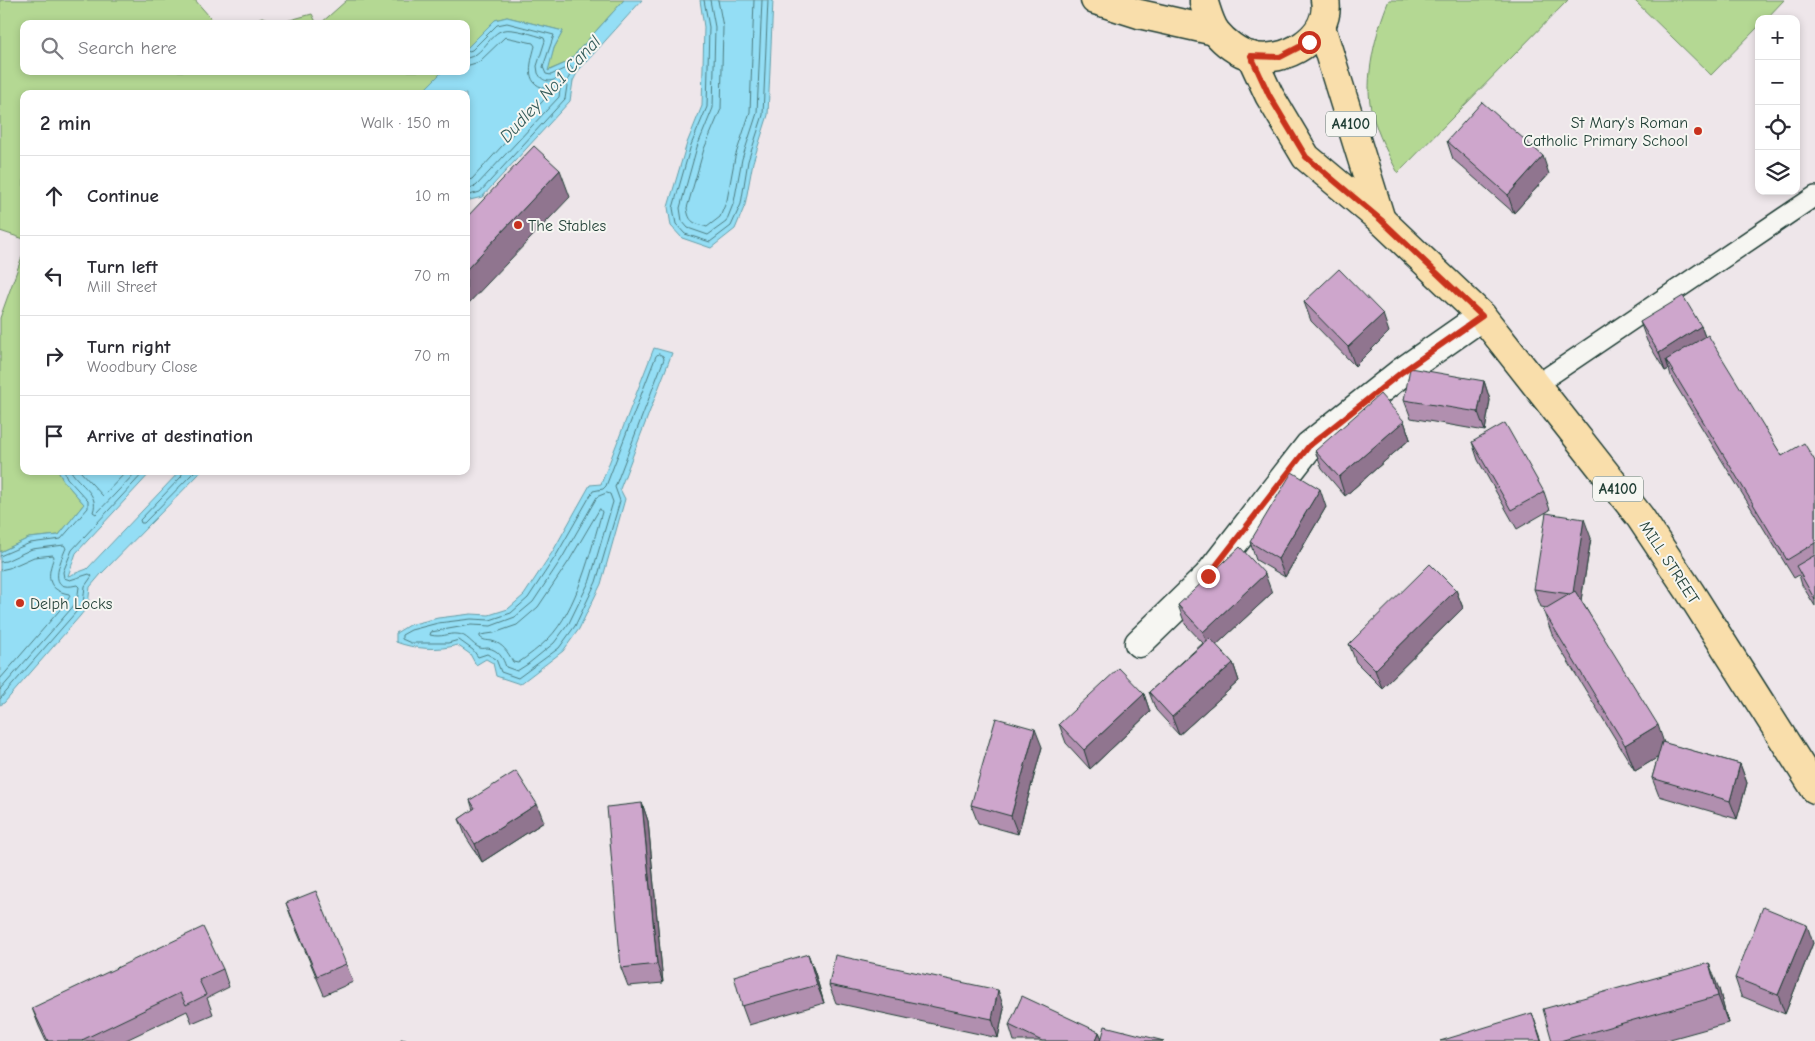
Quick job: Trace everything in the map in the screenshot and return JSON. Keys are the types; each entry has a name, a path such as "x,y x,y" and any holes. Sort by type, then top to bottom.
{"main road":[{"path":"1095,0 1139,14 1215,31"},
{"path":"1204,0 1215,31 1233,47 1251,56 1280,57 1309,42 1321,27 1327,10 1325,0"},
{"name":"MILL STREET","path":"1321,27 1381,220"},
{"name":"MILL STREET","path":"1251,56 1269,95 1306,157 1381,220 1482,316 1640,517 1815,789"}],"street":[{"path":"1139,643 1208,576 1309,446 1402,372 1482,316"}],"lane":[{"path":"1536,385 1815,196"}],"green space":[{"path":"0,0 195,0 212,20 20,20 20,75 439,75 424,90 20,90 20,238 0,231"},
{"path":"347,0 624,0 568,62 547,71 554,48 563,31 507,17 495,20 470,45 470,20 324,20"},
{"path":"1389,0 1568,0 1398,173 1377,129 1372,113 1369,86 1372,56"},
{"path":"1634,0 1784,0 1770,15 1755,15 1755,30 1711,75"},
{"path":"312,14 315,20 290,20"},
{"path":"262,17 270,20 255,20"},
{"path":"20,262 20,475 60,475 84,504 59,535 29,538 0,552 0,318"}],"water":[{"name":"Dudley No.1 Canal","path":"624,0 642,0 578,71 573,81 570,101 482,197 470,200 470,90 424,90 439,75 470,75 470,45 495,20 507,17 563,31 554,48 548,71 568,62"},
{"path":"700,0 773,0 768,115 753,162 745,205 735,229 711,248 682,238 671,226 668,207 687,143 702,106 704,27"},
{"path":"654,348 672,353 620,489 625,499 601,584 579,629 563,651 520,684 496,676 493,663 486,659 476,665 470,654 457,645 442,648 426,648 396,642 396,633 409,625 438,618 471,614 489,615 508,609 524,595 553,551 590,485 601,484"},
{"path":"60,475 148,475 76,553 68,576 87,569 176,475 198,475 101,574 90,587 88,606 4,703 0,705 0,552 29,538 59,535 84,504"}],"building":[{"path":"1482,102 1543,156 1508,195 1447,141"},
{"path":"534,146 560,170 470,266 470,214"},
{"path":"1339,269 1383,314 1348,347 1304,302"},
{"path":"1683,296 1701,326 1659,353 1640,322"},
{"path":"1708,335 1782,456 1804,443 1815,461 1815,543 1787,560 1666,360"},
{"path":"1410,368 1484,381 1478,412 1404,400"},
{"path":"1380,394 1404,421 1339,477 1315,451"},
{"path":"1505,423 1544,492 1511,510 1472,442"},
{"path":"1292,472 1320,489 1278,559 1250,542"},
{"path":"1546,513 1584,519 1573,593 1570,594 1534,589"},
{"path":"1240,547 1265,574 1203,632 1178,605"},
{"path":"1815,555 1815,600 1796,566"},
{"path":"1430,564 1456,590 1375,670 1349,644"},
{"path":"1575,591 1658,725 1625,745 1543,610"},
{"path":"1210,638 1233,663 1172,717 1149,692"},
{"path":"1119,668 1144,694 1084,750 1059,724"},
{"path":"996,718 1035,729 1011,816 971,805"},
{"path":"1662,742 1740,764 1730,801 1652,778"},
{"path":"516,771 537,804 475,844 459,819 475,808 470,800"},
{"path":"642,803 657,964 621,968 607,807"},
{"path":"316,891 346,964 317,976 286,903"},
{"path":"1763,907 1807,925 1778,995 1735,978"},
{"path":"203,927 223,969 199,980 206,995 186,1005 180,993 83,1041 48,1041 32,1008"},
{"path":"808,954 817,985 742,1006 734,976"},
{"path":"835,955 998,990 992,1019 829,985"},
{"path":"1709,963 1718,996 1560,1041 1552,1041 1543,1009"},
{"path":"1022,996 1099,1032 1096,1041 1042,1041 1009,1025"},
{"path":"1532,1013 1541,1041 1440,1041"},
{"path":"1105,1026 1164,1041 1101,1041"}],"place":[{"name":"St Mary's Roman Catholic Primary School","path":"1698,131"},
{"name":"The Stables","path":"518,225"},
{"name":"Delph Locks","path":"20,603"}],"route":[{"path":"1208,576 1309,446 1402,372 1482,316 1381,220 1306,157 1269,95 1251,56 1280,57 1309,42"}]}
